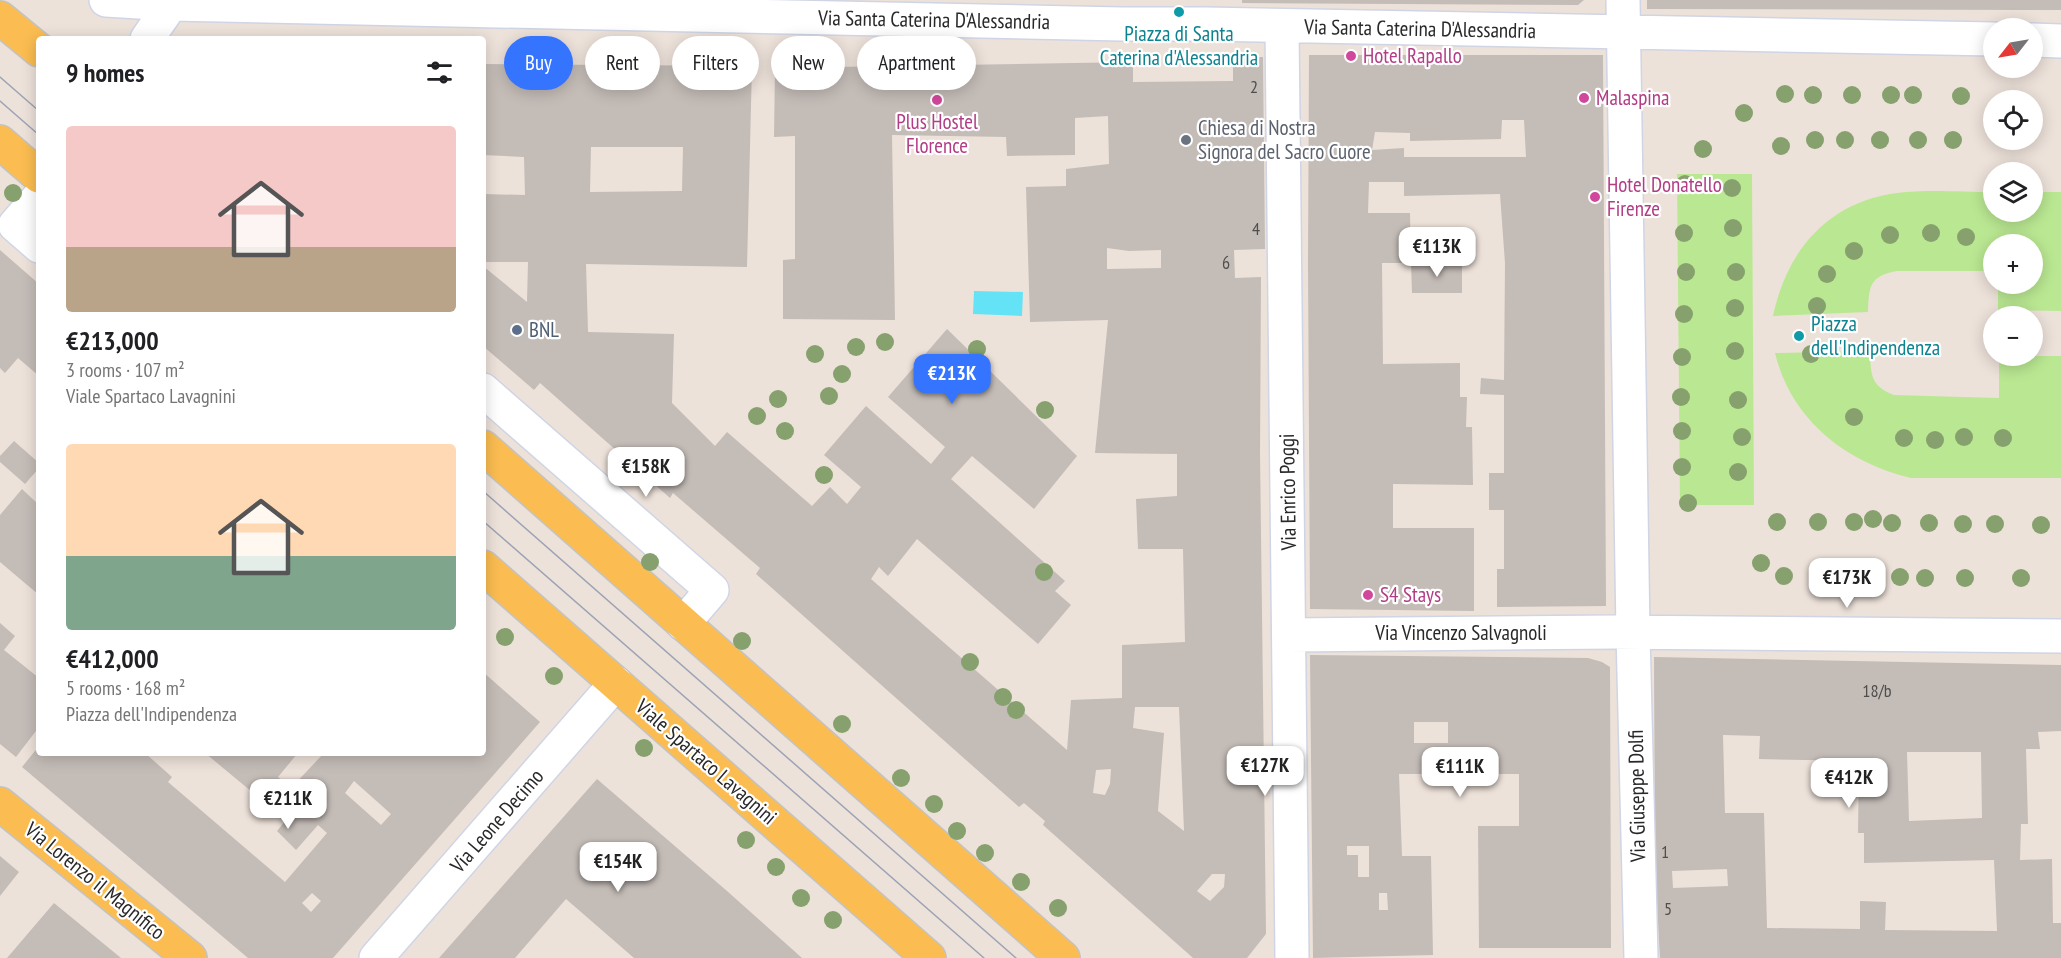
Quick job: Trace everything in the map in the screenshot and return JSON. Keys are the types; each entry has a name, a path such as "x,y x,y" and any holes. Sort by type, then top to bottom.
{"main road":[{"path":"0,18 36,48"},
{"path":"0,142 36,173"},
{"path":"486,450 1063,958"},
{"name":"Viale Spartaco Lavagnini","path":"486,570 929,958"},
{"name":"Via Lorenzo il Magnifico","path":"0,804 190,958"}],"street":[{"name":"Via Santa Caterina D'Alessandria","path":"106,0 171,4 1205,12 1282,26 1624,33"},
{"path":"1623,0 1633,633 2061,636"},
{"path":"149,36 171,4"},
{"name":"Via Enrico Poggi","path":"1282,26 1292,958"},
{"path":"1624,33 1983,39"},
{"path":"2043,40 2061,40"},
{"path":"36,200 15,225 36,243"},
{"path":"486,393 711,590 683,624"},
{"name":"Via Vincenzo Salvagnoli","path":"1289,635 1633,633"},
{"name":"Via Giuseppe Dolfi","path":"1633,633 1641,958"},
{"name":"Via Leone Decimo","path":"376,958 616,683"}],"green space":[{"path":"1677,174 1752,174 1754,505 1680,505"},
{"path":"1983,192 1983,222 2043,222 2043,192 2061,192 2061,311 2043,311 2043,306 1998,306 1998,294 2043,294 2043,234 1983,234 1983,271 1897,271 1881,276 1872,284 1868,312 1773,316 1789,270 1800,250 1831,218 1872,198 1897,193"},
{"path":"1870,351 1873,378 1880,388 1894,395 1999,398 1999,366 2043,366 2043,356 2061,356 2061,478 1911,478 1865,462 1844,450 1808,418 1794,399 1775,353"}],"water":[{"path":"974,291 1023,292 1022,316 973,314"}],"building":[{"path":"1242,0 1584,0 1578,5 1242,3"},
{"path":"1647,0 2061,0 2061,10 1647,9"},
{"path":"1309,55 1603,55 1606,606 1497,607 1497,569 1504,569 1504,510 1489,510 1489,473 1504,473 1504,395 1480,394 1481,378 1504,380 1505,263 1500,194 1404,196 1404,182 1369,182 1368,213 1410,213 1411,263 1382,263 1383,364 1460,363 1460,397 1467,397 1466,427 1472,427 1473,485 1393,484 1393,528 1474,528 1474,611 1310,609","holes":["1502,120 1524,120 1526,157 1404,157 1404,148 1372,150 1375,132 1410,133 1410,141 1501,139"]},
{"path":"1233,57 1263,57 1265,249 1234,250 1235,278 1261,277 1260,453 1266,934 1247,958 1193,958 1043,825 1045,821 1024,803 1019,807 756,574 760,568 673,493 670,498 540,383 534,390 486,349 486,268 527,302 528,262 486,262 486,194 525,195 524,157 486,155 486,64 504,64 504,90 573,90 573,65 585,65 585,90 660,90 660,65 672,65 672,90 751,90 747,267 586,264 588,332 674,334 672,403 715,446 727,432 812,506 830,487 847,504 861,487 824,455 866,406 931,464 945,447 888,397 947,329 1077,456 1034,509 972,456 951,479 1065,581 1055,591 1071,605 1038,644 917,539 888,576 879,567 871,579 1067,750 1071,700 1122,698 1122,645 1185,642 1183,549 1138,549 1136,499 1177,496 1177,454 1095,453 1108,320 1030,322 1026,187 1066,186 1066,169 1109,164 1108,116 1075,118 1075,155 1007,156 1006,137 892,135 895,320 783,319 783,260 795,259 795,136 774,137 775,90 845,90 845,67 857,67 857,90 976,90 976,65 1133,62 1133,82 1233,81","holes":["591,147 683,147 682,191 590,192","1107,248 1129,251 1161,250 1161,268 1107,269","1135,707 1179,707 1184,831 1158,811 1164,733 1133,728","1111,769 1110,784 1105,795 1093,793 1096,770","1212,874 1225,874 1224,887 1210,901 1197,891"]},
{"path":"0,250 36,281 36,373 18,358 5,373 0,368"},
{"path":"1411,263 1462,263 1462,293 1412,293"},
{"path":"14,441 36,460 36,471 25,484 0,462 0,456"},
{"path":"22,489 36,502 36,592 0,562 0,515"},
{"path":"0,623 15,636 4,650 36,676 36,731 16,757 0,744"},
{"path":"1310,655 1588,658 1610,667 1611,948 1479,948 1478,826 1519,826 1519,774 1399,774 1402,856 1431,856 1433,955 1313,958","holes":["1414,722 1448,722 1448,743 1414,743","1347,846 1369,846 1369,877 1358,877 1358,855 1347,855","1379,893 1387,893 1388,910 1379,910"]},
{"path":"1654,657 2061,665 2061,731 2038,732 2040,749 2026,749 2028,824 2021,824 2020,860 2052,859 2053,923 2061,923 2061,958 1660,958 1655,871","holes":["1723,735 1760,736 1759,759 1859,761 1858,833 1864,833 1864,863 1994,860 1997,931 1885,930 1886,902 1860,901 1860,929 1767,928 1764,813 1725,813","1907,752 1981,752 1982,818 1909,821","1727,869 1728,886 1673,888 1672,871"]},
{"path":"486,675 540,722 333,958 248,958 22,767 36,750 36,756 148,756 172,777 168,782 285,882 327,833 318,825 296,850 277,831 286,820 209,756 295,756 278,777 291,788 321,756 486,756","holes":["354,781 391,814 381,825 345,793","312,893 321,901 311,912 302,903"]},
{"path":"597,779 802,958 634,958 566,899 515,958 439,958"},
{"path":"0,856 19,872 0,896"},
{"path":"54,903 121,958 7,958"}],"tram line":[{"path":"0,77 36,108"},
{"path":"0,101 36,132"},
{"path":"486,494 1016,958"},
{"path":"486,524 984,958"}],"place":[{"name":"Piazza di Santa Caterina d'Alessandria","path":"1179,12"},
{"name":"Hotel Rapallo","path":"1351,56"},
{"name":"Malaspina","path":"1584,98"},
{"name":"Plus Hostel Florence","path":"937,100"},
{"name":"Chiesa di Nostra Signora del Sacro Cuore","path":"1186,140"},
{"name":"Hotel Donatello Firenze","path":"1595,197"},
{"name":"BNL","path":"517,330"},
{"name":"Piazza dell'Indipendenza","path":"1799,336"},
{"name":"S4 Stays","path":"1368,595"}]}
